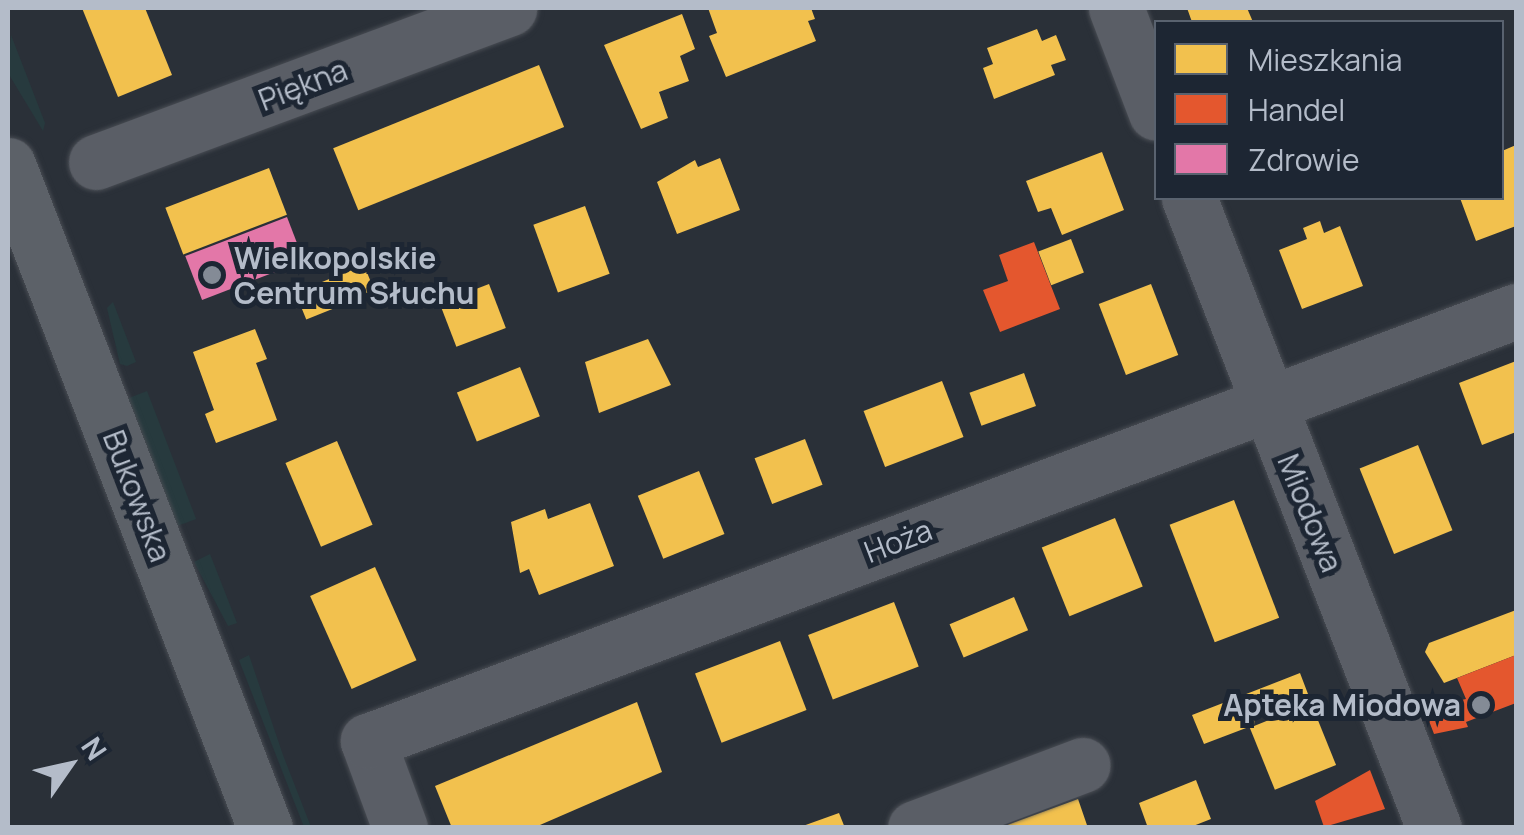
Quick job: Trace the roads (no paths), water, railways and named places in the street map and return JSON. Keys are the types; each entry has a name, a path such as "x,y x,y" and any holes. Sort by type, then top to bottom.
{"main road":[{"name":"Bukowska","path":"8,165 266,828"}],"street":[{"name":"Piękna","path":"96,162 509,8"},
{"path":"1116,8 1154,108"},
{"name":"Miodowa","path":"1189,200 1434,828"},
{"name":"Hoża","path":"400,828 368,741 1516,311"},
{"path":"915,828 1083,765"}],"place":[{"name":"Wielkopolskie Centrum Słuchu","path":"212,275"},
{"name":"Apteka Miodowa","path":"1481,705"}]}
